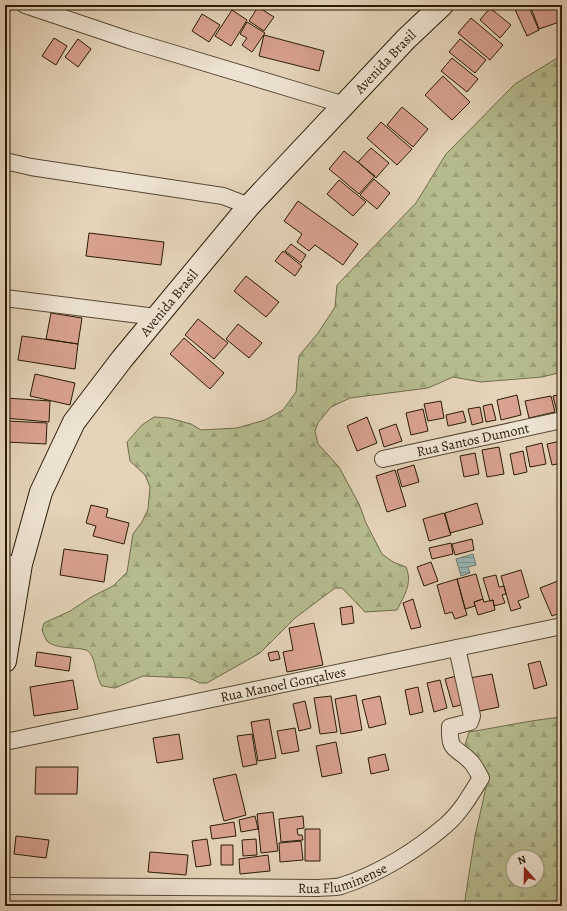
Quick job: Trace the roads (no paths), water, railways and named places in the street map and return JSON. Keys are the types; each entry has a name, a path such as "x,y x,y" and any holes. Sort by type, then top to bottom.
{"street":[{"path":"25,5 129,40 345,105"},
{"name":"Avenida Brasil","path":"5,661 13,564 41,492 74,422 156,317 249,206 406,39 442,5"},
{"path":"5,161 31,167 223,196 249,206"},
{"path":"5,298 156,317"},
{"name":"Rua Santos Dumont","path":"383,459 562,420"},
{"name":"Rua Manoel Gonçalves","path":"5,742 562,626"},
{"name":"Rua Fluminense","path":"5,886 317,888 340,886 379,870 408,852 447,824 466,801 481,778 472,762 456,751 449,741 450,727 470,722 472,716 457,648"}],"water":[{"path":"473,554 476,565 468,567 470,573 461,576 456,559"}]}
